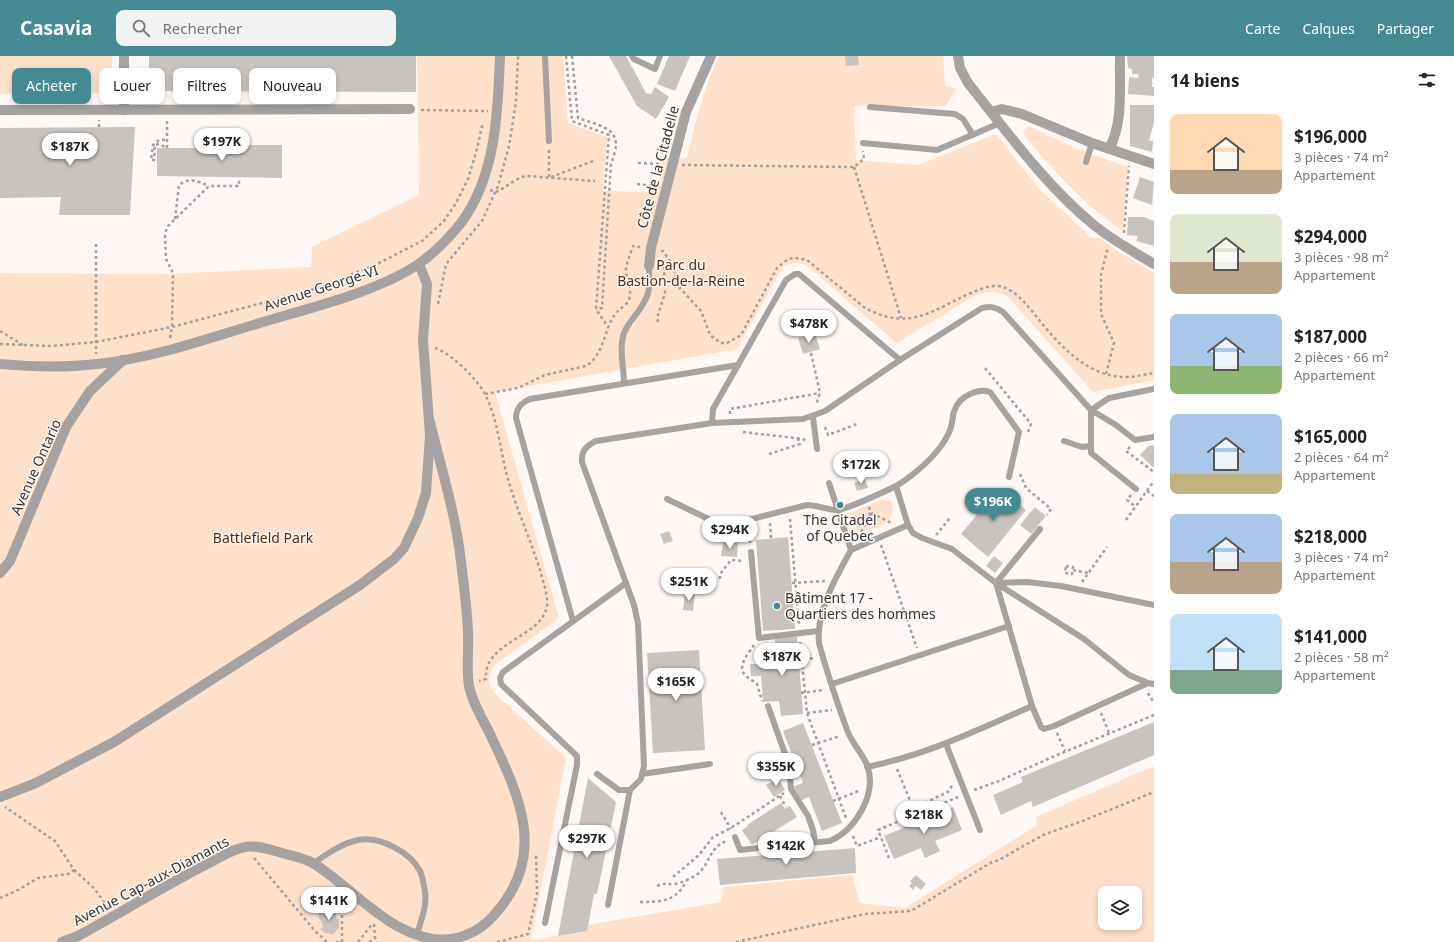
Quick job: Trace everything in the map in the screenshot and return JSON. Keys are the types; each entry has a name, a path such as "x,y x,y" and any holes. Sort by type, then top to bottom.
{"street":[{"path":"124,56 124,110"},
{"name":"Avenue George-VI","path":"0,364 50,368 96,365 167,350 324,304 384,282 419,264 443,245 461,222 475,200 481,186 490,155 498,114 500,56"},
{"name":"Côte de la Citadelle","path":"649,266 652,248 686,112 711,56"},
{"path":"958,56 963,75 1045,178 1096,226 1125,247 1154,264"},
{"path":"1109,149 1115,139 1118,124 1120,56"},
{"path":"0,110 410,109"},
{"path":"991,112 1002,109 1022,114 1092,143 1154,164"},
{"name":"Avenue Cap-aux-Diamants","path":"0,797 36,782 114,742 360,585 394,559 404,548 413,532 426,493 429,469 430,422 422,340 427,284 419,264"},
{"name":"Avenue Ontario","path":"0,573 10,561 66,427 90,391 123,360"},
{"name":"Avenue Cap-aux-Diamants","path":"62,942 78,936 195,870 245,847 271,850 314,863 379,914 417,934 432,939 449,940 469,935 485,925 509,896 521,872 525,857 526,837 522,813 511,778 470,692 467,669 468,630 461,560 430,422"}],"lane":[{"path":"545,56 549,141"},
{"path":"632,56 634,59 655,69 660,56"},
{"path":"870,107 955,114 963,119 973,135"},
{"path":"863,143 937,150 1000,123"},
{"path":"1086,162 1092,143"},
{"path":"624,383 620,352 623,337 628,323 645,302 647,296 649,266"},
{"path":"712,423 713,409 782,287 791,275 799,274 900,360"},
{"path":"608,905 630,790 640,779 642,774 643,743 638,624 634,605 582,462 581,456 585,449 596,441 712,423 804,419 819,414 982,308 990,306 1003,312 1091,410 1116,425 1135,440 1154,437"},
{"path":"573,621 516,418 516,411 523,402 530,399 738,365"},
{"path":"1091,410 1110,398 1154,389"},
{"path":"667,499 719,524 732,524 807,505 818,505 838,511 896,486 918,470 934,455 950,430 955,408 961,401 974,392 983,390 990,392 1019,432 1009,476"},
{"path":"1091,410 1091,453 1136,489"},
{"path":"813,416 817,449"},
{"path":"1064,441 1082,447 1090,446"},
{"path":"829,483 851,550"},
{"path":"896,486 905,526 913,533 922,538 952,548 996,583 1084,639 1129,675 1151,684"},
{"path":"735,837 740,850 830,841 839,837 850,829 859,815 868,791 867,767 848,733 822,657 818,631 827,599 851,550 905,526"},
{"path":"996,583 1040,529"},
{"path":"751,552 759,638 818,631"},
{"path":"996,583 1027,582 1077,589 1154,605"},
{"path":"545,923 577,765 577,756 501,684 500,678 503,672 626,583"},
{"path":"996,583 1032,706 1041,727 1044,728 1054,726 1097,706 1151,684"},
{"path":"832,686 1009,626"},
{"path":"768,706 789,765 791,789 808,816 815,842"},
{"path":"867,767 893,761 946,744 1032,706"},
{"path":"946,744 980,830"},
{"path":"642,774 710,764"},
{"path":"597,774 619,790 630,790"},
{"path":"314,863 340,846 359,840 384,842 405,853 420,872 425,894 424,910 417,934"}],"path":[{"path":"438,309 446,264 482,221 496,192 509,146 516,102 518,56"},
{"path":"566,56 572,121 609,135 596,309 608,327"},
{"path":"572,56 578,118 609,129 613,133 615,142 615,153 611,164 602,308 596,309"},
{"path":"0,344 50,346 96,342 172,327 322,287 379,263 422,241 444,221 459,197 476,153 485,106"},
{"path":"410,109 485,110"},
{"path":"167,110 167,140 167,148 159,144 155,145 154,160 151,160 153,145 159,140 167,140"},
{"path":"549,141 549,178"},
{"path":"638,163 673,165 854,167 864,158 863,143"},
{"path":"549,178 596,160"},
{"path":"1124,235 1129,164"},
{"path":"854,167 901,319"},
{"path":"496,192 503,190 522,176 595,181"},
{"path":"175,220 179,186 186,180 190,179 209,186 239,186 239,178"},
{"path":"637,184 668,187"},
{"path":"167,350 172,327 173,273 166,259 165,235 167,227 209,186"},
{"path":"96,244 96,365"},
{"path":"1106,374 1114,343 1101,314 1101,274 1108,246"},
{"path":"658,322 657,318 665,293 664,265"},
{"path":"485,394 518,388 545,375 586,366 592,363 597,357 608,327 616,313 628,301 631,286 626,272"},
{"path":"0,331 23,345"},
{"path":"435,341 435,355"},
{"path":"434,348 446,354 463,368 485,394 496,427 507,475 529,535 547,600 546,608 541,618 494,656 486,670 486,679 478,682"},
{"path":"811,353 820,393 813,416"},
{"path":"819,414 828,435 858,424"},
{"path":"769,454 800,444 798,438"},
{"path":"1135,440 1126,451 1154,472"},
{"path":"1126,520 1154,481"},
{"path":"1147,491 1154,496"},
{"path":"866,499 920,656"},
{"path":"790,510 794,583 800,632 800,660 807,713 838,799 857,846 881,837"},
{"path":"870,512 885,521 905,526"},
{"path":"851,550 867,522 870,512"},
{"path":"769,515 771,538"},
{"path":"940,530 950,518"},
{"path":"749,529 750,539"},
{"path":"1077,589 1107,547"},
{"path":"720,579 720,574 731,560 742,561"},
{"path":"1073,570 1089,572"},
{"path":"794,583 830,580"},
{"path":"759,638 743,662 742,669 744,674 757,684 762,702 768,706"},
{"path":"800,660 822,657"},
{"path":"477,676 480,689"},
{"path":"801,693 832,686"},
{"path":"1097,706 1109,733"},
{"path":"807,713 840,709"},
{"path":"889,858 878,830 966,793 999,781 1065,751 1154,715"},
{"path":"1054,726 1065,751"},
{"path":"812,745 848,733"},
{"path":"893,761 916,814"},
{"path":"923,811 920,805 948,792 958,776"},
{"path":"833,801 861,790 868,791"},
{"path":"736,942 865,914 911,911 992,862 999,860 1043,835 1154,792"},
{"path":"780,796 786,807"},
{"path":"0,804 55,841 74,870 94,888 114,916"},
{"path":"657,886 663,883 676,884 695,876 702,869 713,849 718,844 735,837 721,812"},
{"path":"245,847 315,931 327,942"},
{"path":"497,942 525,936 529,931 537,894 535,850"},
{"path":"0,898 18,890 38,878 68,874 74,870"},
{"path":"640,902 668,900 684,887 687,880"},
{"path":"336,942 342,942 342,908"},
{"path":"358,942 374,922 376,941 369,942"}],"green space":[{"path":"0,56 112,56 112,68 99,68 99,93 91,93 91,68 12,68 12,94 0,94"},
{"name":"Battlefield Park","path":"417,56 563,56 568,123 607,137 603,191 657,192 664,157 687,158 696,119 713,68 719,56 943,56 945,85 956,89 946,106 854,106 856,160 917,165 996,134 1039,189 1092,238 1100,238 1116,250 1154,273 1154,380 1093,392 1007,296 996,292 977,294 897,343 807,266 795,263 783,267 737,349 495,392 559,618 497,663 489,677 493,692 566,758 531,940 586,931 588,925 721,902 723,887 852,875 860,903 905,908 1037,825 1036,817 1154,766 1154,942 0,942 0,273 166,274 311,267 312,247 419,195"},
{"path":"1027,127 1031,127 1074,148 1128,167 1123,231 1083,199 1046,161 1024,135 1023,132"},
{"path":"880,500 888,500 892,504 893,511 887,521 876,528 862,531 856,530 849,521 851,513"}],"building":[{"path":"149,56 416,56 416,92 336,92 336,68 249,68 249,91 241,91 241,68 173,68 173,91 165,91 165,68 149,68"},
{"path":"609,56 626,56 646,93 651,94 655,87 669,97 656,119 637,106"},
{"path":"669,56 690,56 675,91 657,84"},
{"path":"845,56 858,56 859,65 846,66"},
{"path":"1127,56 1154,56 1154,78 1152,78 1152,87 1154,87 1154,96 1128,94 1129,77 1139,78 1138,74 1132,74 1132,69 1128,68"},
{"path":"1130,105 1154,105 1154,122 1149,141 1153,141 1152,152 1130,146"},
{"path":"135,127 130,215 59,215 61,197 0,198 0,128"},
{"path":"244,145 282,145 282,178 157,176 157,148 244,148"},
{"path":"1140,177 1154,182 1152,205 1133,198"},
{"path":"1128,217 1144,217 1154,221 1154,246 1136,241 1138,236 1127,235"},
{"path":"815,333 820,349 803,354 798,338"},
{"path":"1154,445 1154,468 1140,455 1148,446"},
{"path":"865,479 868,488 857,491 854,483"},
{"path":"999,488 1026,510 988,557 961,534"},
{"path":"1035,507 1046,516 1031,534 1020,525"},
{"path":"669,531 673,541 664,544 660,534"},
{"name":"Bâtiment 17 - Quartiers des hommes","path":"788,537 795,629 763,631 756,540"},
{"path":"723,542 738,543 737,557 721,556"},
{"path":"994,556 1003,563 995,573 986,566"},
{"path":"685,592 695,593 693,611 683,610"},
{"path":"797,637 803,714 781,716 779,701 763,702 761,676 751,676 750,664 761,664 760,658 776,656 775,638"},
{"path":"699,650 705,750 653,753 647,653"},
{"path":"1154,722 1154,755 1033,807 1031,801 1001,815 993,795 1023,782 1021,777"},
{"path":"803,723 842,823 822,831 809,797 800,801 794,786 803,783 783,731"},
{"path":"588,778 616,802 597,894 594,894 587,931 558,936"},
{"path":"778,778 785,790 774,797 766,785"},
{"path":"781,803 785,809 790,806 797,817 752,845 742,830 748,826 747,825"},
{"path":"953,807 962,830 935,841 940,851 925,858 921,848 894,859 884,836"},
{"path":"855,848 856,873 720,885 717,859"},
{"path":"916,875 926,884 921,890 916,886 913,890 909,886 912,883 910,881"},
{"path":"322,909 328,909 332,913 336,913 336,917 339,919 339,928 333,934 325,933 320,929 323,927 318,913"}],"place":[{"name":"The Citadel of Quebec","path":"840,505"},
{"name":"Bâtiment 17 - Quartiers des hommes","path":"777,606"}],"park label":[{"name":"Parc du Bastion-de-la-Reine","path":"681,274"}]}
